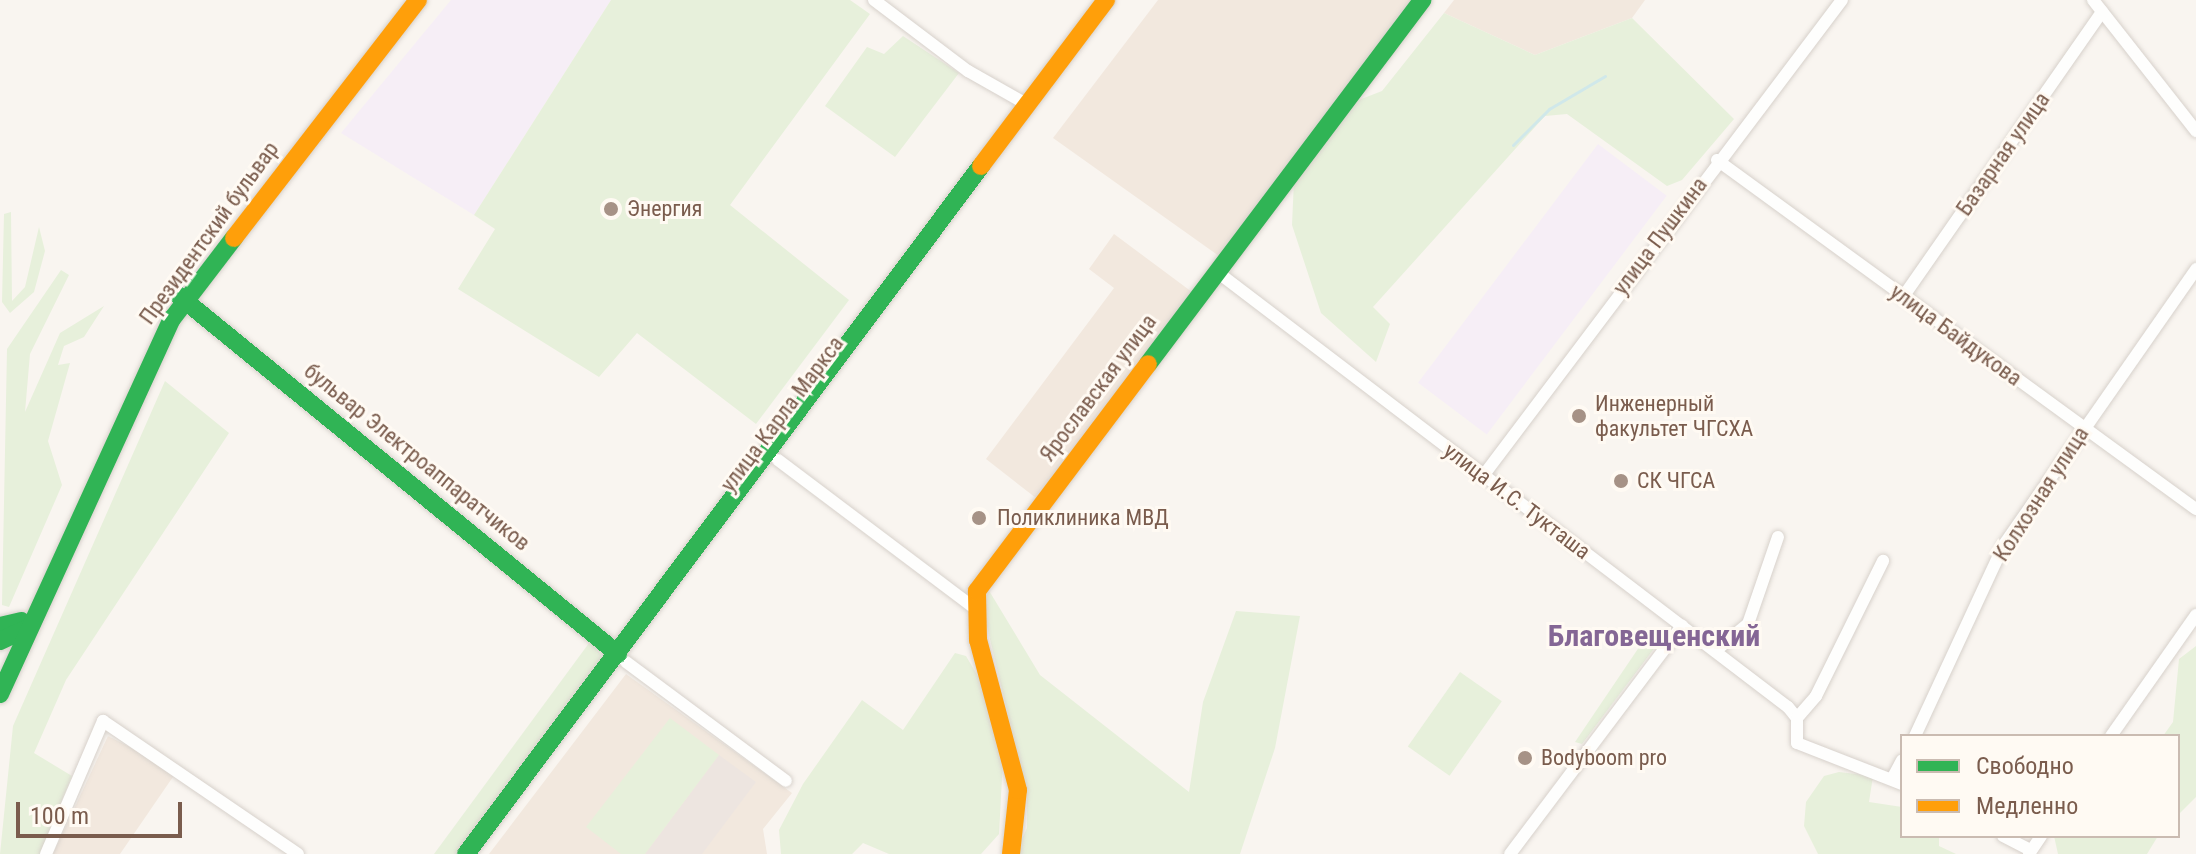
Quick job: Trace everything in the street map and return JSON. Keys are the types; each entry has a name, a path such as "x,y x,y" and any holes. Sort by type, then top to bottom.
{"main road":[{"name":"Президентский бульвар","path":"0,694 24,624 139,380 182,297 404,0"},
{"name":"Президентский бульвар","path":"182,297 418,0"},
{"name":"улица Карла Маркса","path":"466,854 773,457 1032,108 1106,0"},
{"name":"улица Карла Маркса","path":"1032,108 1120,0"},
{"name":"Ярославская улица","path":"973,607 983,579 1422,0"},
{"name":"бульвар Электроаппаратчиков","path":"182,297 623,654"},
{"path":"973,607 1018,790 1011,854"},
{"path":"0,669 4,636 24,624"},
{"name":"улица Карла Маркса","path":"480,854 623,654"}],"street":[{"path":"874,0 968,71 1032,108"},
{"name":"улица Пушкина","path":"1483,476 1717,160 1842,0"},
{"path":"2093,0 2196,131"},
{"name":"Базарная улица","path":"1903,297 2102,12"},
{"name":"улица Байдукова","path":"1717,160 2196,509"},
{"name":"Колхозная улица","path":"1916,734 2003,546 2196,269"},
{"name":"улица И.С. Тукташа","path":"1216,271 1715,651 1797,718"},
{"path":"773,457 973,607"},
{"path":"1715,651 1748,624 1778,537"},
{"path":"1883,561 1816,696 1797,718 1797,743 1897,782"},
{"path":"2112,734 2196,615"},
{"path":"1510,854 1682,626"},
{"path":"623,654 786,781"},
{"path":"46,854 103,721 126,730 298,854"},
{"path":"2006,838 2030,852"}],"shaded area":[{"path":"451,0 611,0 474,215 341,133"},
{"path":"1158,0 1413,0 1219,256 1053,138"},
{"path":"1454,0 1645,0 1632,18 1535,55 1444,13"},
{"path":"1598,144 1667,196 1487,435 1418,383"},
{"path":"1114,234 1192,292 1036,498 986,459 1114,288 1089,269"},
{"path":"626,674 792,793 763,829 767,854 489,854"},
{"path":"108,736 177,771 120,854 53,854"},
{"path":"719,755 756,782 702,854 645,854"}],"green space":[{"path":"611,0 850,0 870,14 730,205 849,300 756,424 637,333 599,377 458,289 495,229 474,215"},
{"path":"1444,13 1535,55 1632,18 1734,119 1682,180 1667,186 1567,114 1545,116 1373,307 1390,324 1376,362 1321,313 1292,225 1294,180 1351,103 1382,91"},
{"path":"903,36 959,73 895,157 825,106 867,47 884,54"},
{"path":"11,212 12,301 25,287 39,227 45,251 34,292 10,313 2,302 4,214"},
{"path":"61,270 69,275 30,354 25,412 60,333 104,306 84,337 64,346 58,365 70,363 48,441 62,485 9,607 2,605 7,349"},
{"path":"165,381 229,433 66,680 34,753 72,776 40,854 0,854 13,726"},
{"path":"988,589 1040,675 1189,792 1203,702 1236,611 1300,616 1275,748 1240,854 1015,854 1027,828 1027,794 984,614"},
{"path":"1652,628 1662,638 1582,744 1575,742"},
{"path":"592,639 603,659 458,854 434,854"},
{"path":"2196,646 2196,797 2180,813 2180,734 2164,734 2173,722 2179,659"},
{"path":"955,653 966,656 979,678 1003,759 999,834 981,854 889,854 863,843 852,854 781,854 779,830 803,784 862,700 903,730"},
{"path":"1460,672 1502,701 1450,776 1408,747"},
{"path":"670,718 719,755 645,854 621,854 586,827"},
{"path":"1839,772 1873,776 1869,802 1900,807 1900,838 1939,838 1939,846 1956,854 1818,854 1804,826 1806,802 1824,776"},
{"path":"2054,838 2157,838 2147,854 2058,854"}],"waterway":[{"path":"1513,145 1549,109 1605,76"}],"traffic: fast":[{"path":"1148,364 1422,0"},
{"path":"466,854 981,166"},
{"path":"0,694 172,319 234,238"},
{"path":"178,295 618,654"},
{"path":"0,626 21,621"},
{"path":"0,641 28,628"}],"traffic: slow":[{"path":"234,238 418,0"},
{"path":"981,166 1106,0"},
{"path":"1011,854 1018,790 978,640 977,591 1148,364"}],"place":[{"name":"Энергия","path":"611,209"},
{"name":"Инженерный факультет ЧГСХА","path":"1579,416"},
{"name":"СК ЧГСА","path":"1621,481"},
{"name":"Поликлиника МВД","path":"979,518"},
{"name":"Bodyboom pro","path":"1525,758"}],"district":[{"name":"Благовещенский","path":"1654,636"}]}
